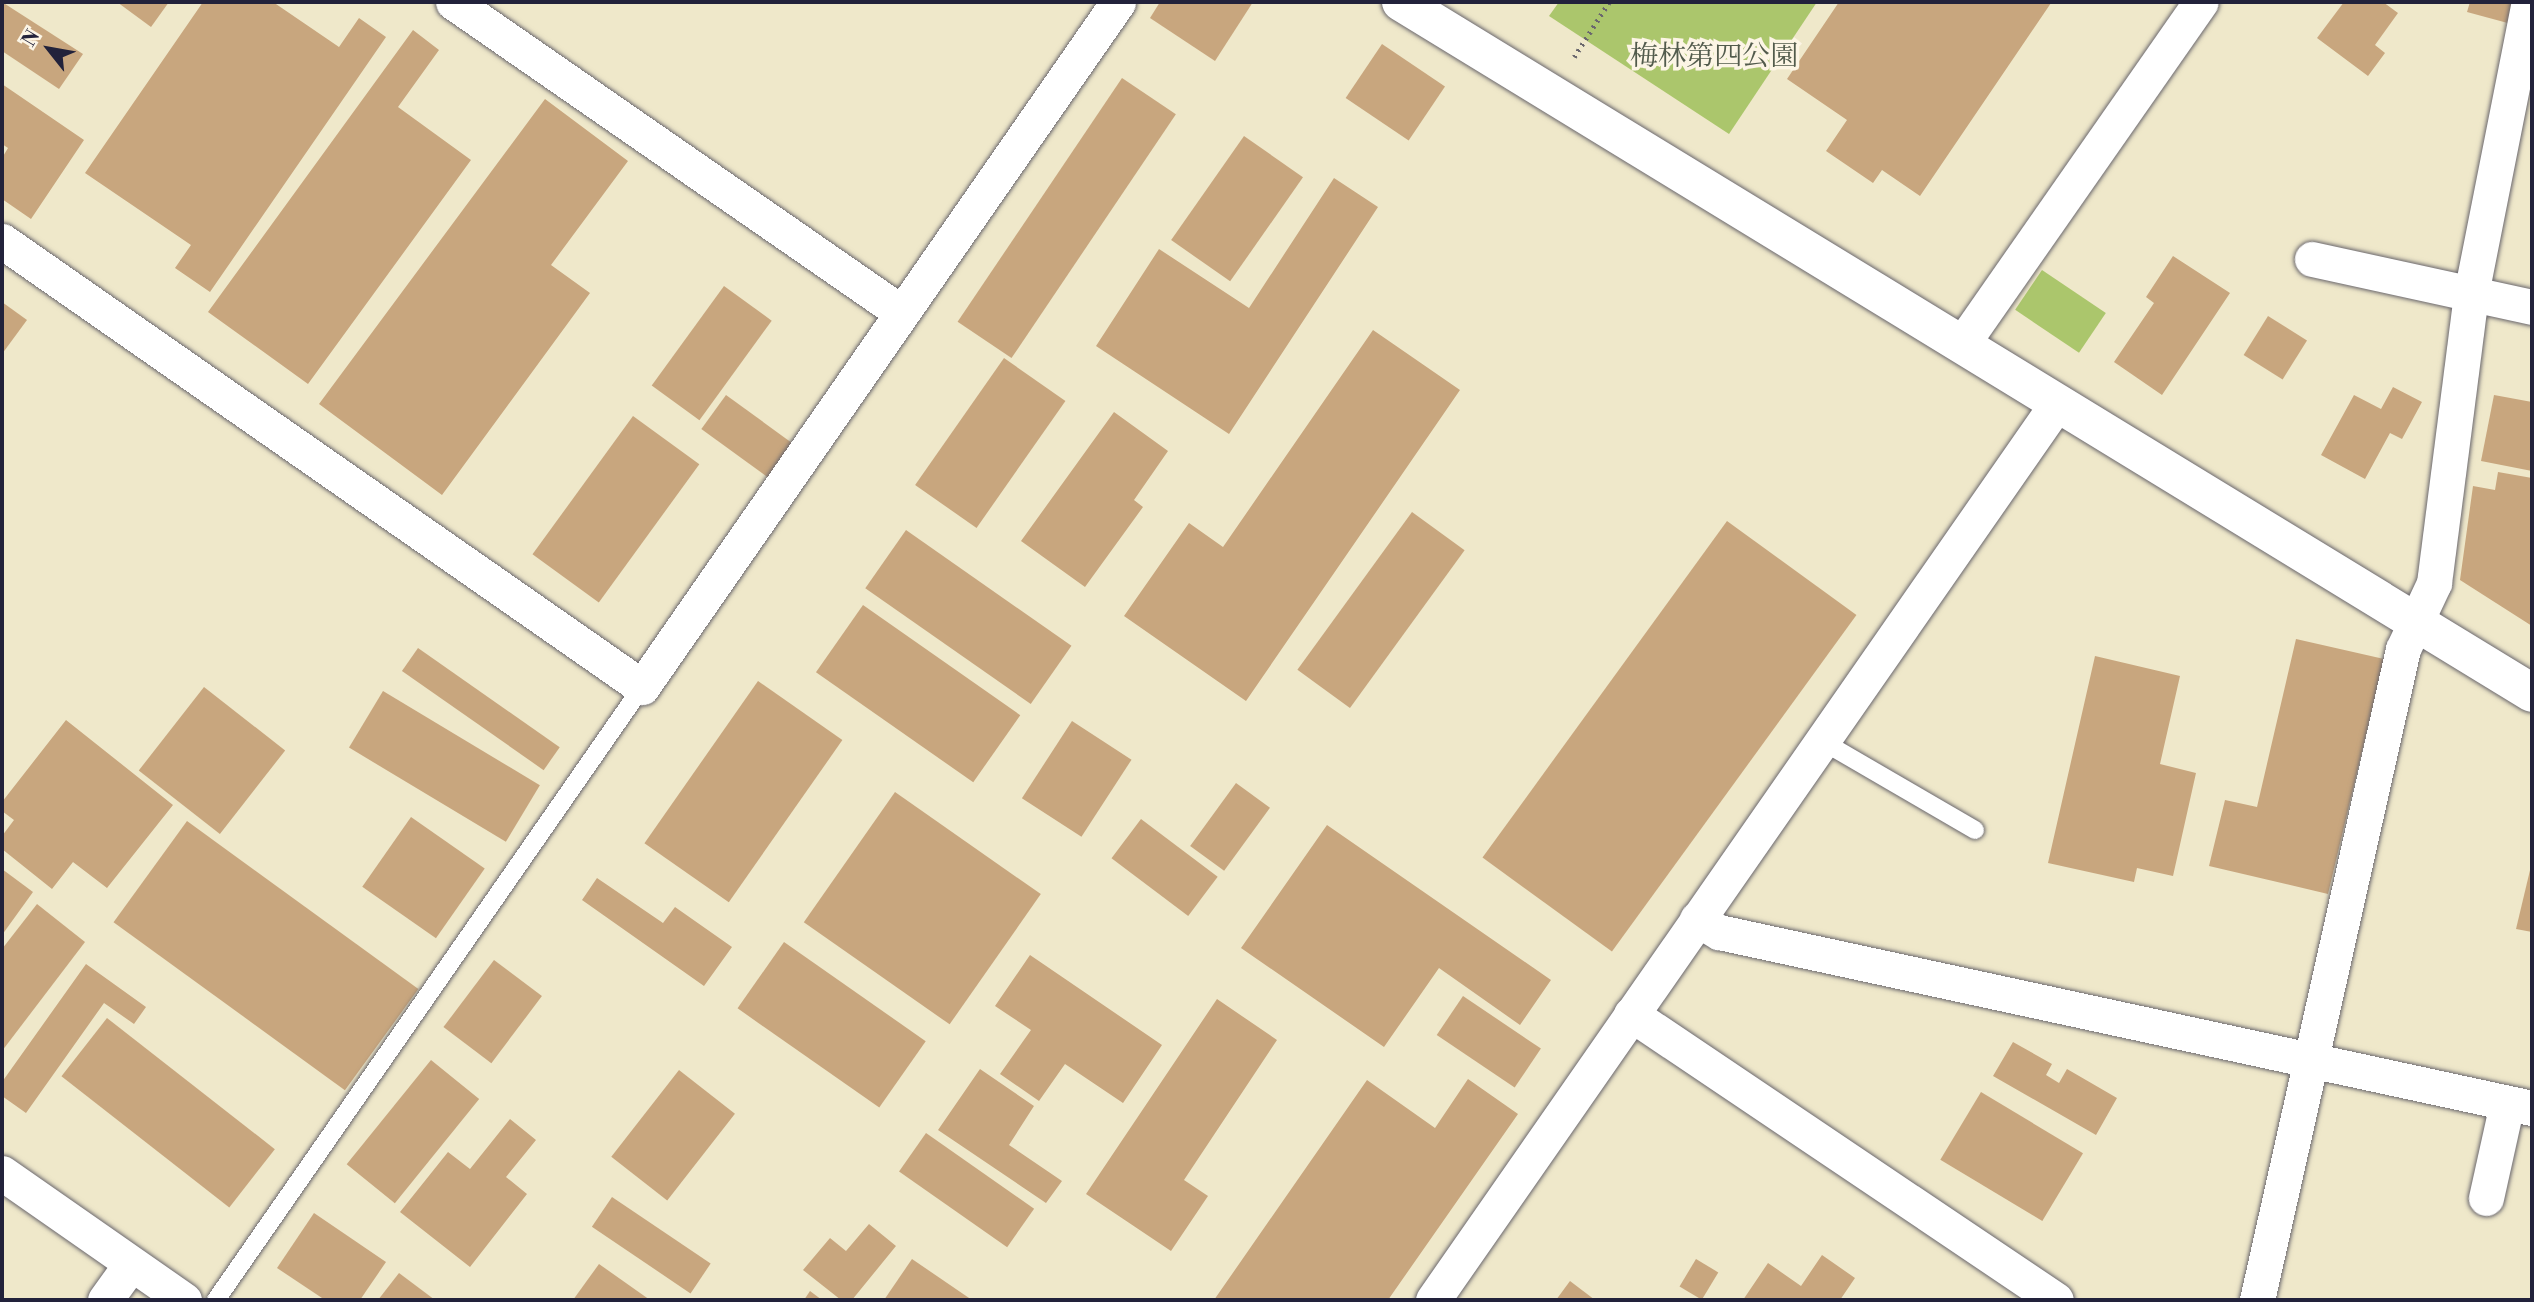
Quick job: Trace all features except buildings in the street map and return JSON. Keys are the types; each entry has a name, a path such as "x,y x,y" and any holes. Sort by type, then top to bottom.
{"street":[{"path":"453,2 902,313"},
{"path":"2,241 642,687 1118,2"},
{"path":"1401,2 2532,693"},
{"path":"1962,344 2201,2"},
{"path":"2257,1300 2308,1057 2403,649 2434,583 2471,294 2529,2"},
{"path":"2312,259 2532,307"},
{"path":"1433,1300 2058,402"},
{"path":"1697,919 1719,932 2308,1057 2519,1105 2487,1198"},
{"path":"1631,1014 2056,1300"},
{"path":"2,1173 184,1300"},
{"path":"105,1300 131,1264"}],"lane":[{"path":"216,1300 642,687"},
{"path":"1822,741 1976,830"}],"path":[{"path":"1574,57 1609,2"}],"green space":[{"name":"梅林第四公園","path":"1559,2 1817,2 1729,134 1549,16"},
{"path":"2042,270 2106,313 2079,353 2015,310"}]}
